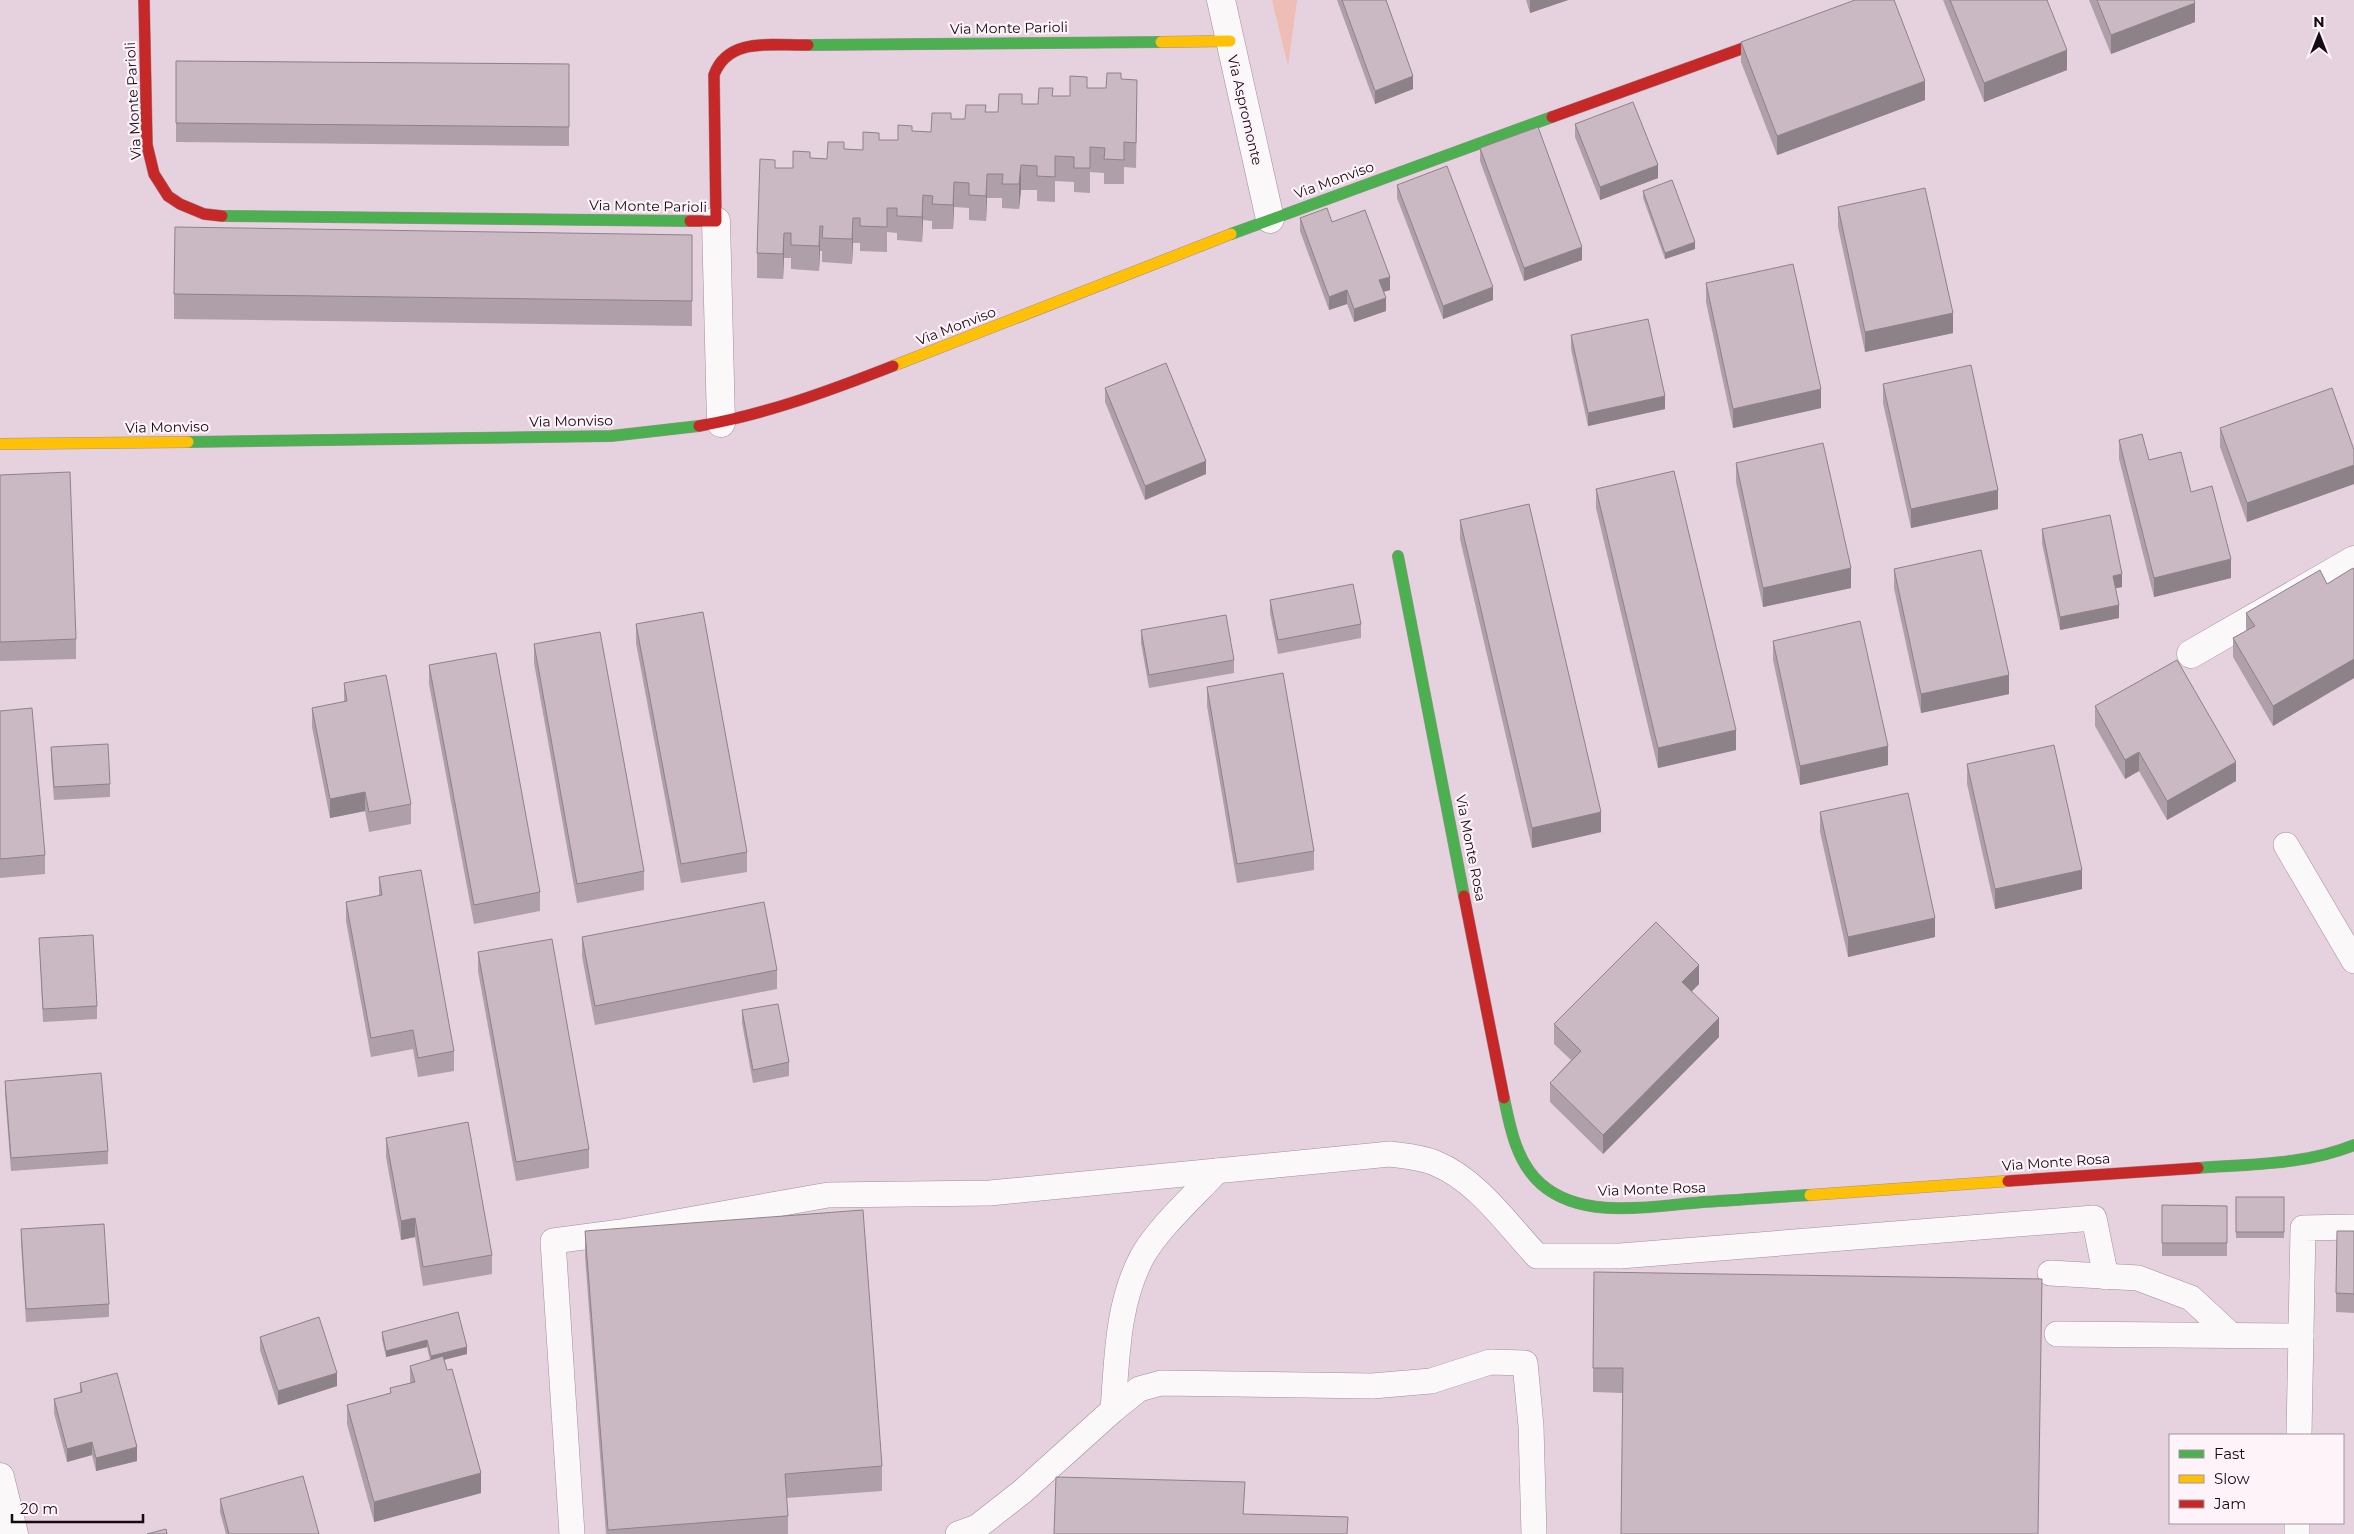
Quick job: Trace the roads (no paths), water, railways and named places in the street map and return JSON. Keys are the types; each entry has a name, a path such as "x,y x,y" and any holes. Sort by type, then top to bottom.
{"street":[{"name":"Via Monte Parioli","path":"144,0 150,163 160,187 168,196 190,209 204,214 222,216 716,222 714,76 723,56 733,49 745,46 1230,41"},
{"name":"Via Aspromonte","path":"1220,0 1270,219"},
{"name":"Via Monviso","path":"0,444 611,436 702,428 790,406 1270,219 1793,30"},
{"path":"716,222 721,423"},
{"name":"Via Monte Rosa","path":"1398,556 1510,1124 1524,1161 1537,1181 1554,1196 1588,1206 1638,1207 2293,1161 2335,1153 2354,1145"},
{"path":"2191,654 2354,560"},
{"path":"0,1478 14,1534"}],"lane":[{"path":"2286,845 2354,961"},
{"path":"572,1534 553,1241 621,1232 828,1196 990,1193 1390,1154 1416,1157 1435,1163 1453,1172 1481,1196 1537,1256 1620,1256 2094,1218 2106,1277"},
{"path":"1113,1410 1119,1332 1128,1291 1142,1256 1169,1222 1217,1172"},
{"path":"2298,1434 2303,1228 2354,1227"},
{"path":"2050,1273 2138,1278 2191,1298 2231,1335"},
{"path":"2057,1334 2301,1336"},
{"path":"971,1532 1023,1491 1139,1389 1161,1383 1372,1386 1431,1381 1490,1362 1525,1362 1531,1426 1534,1534"}]}
